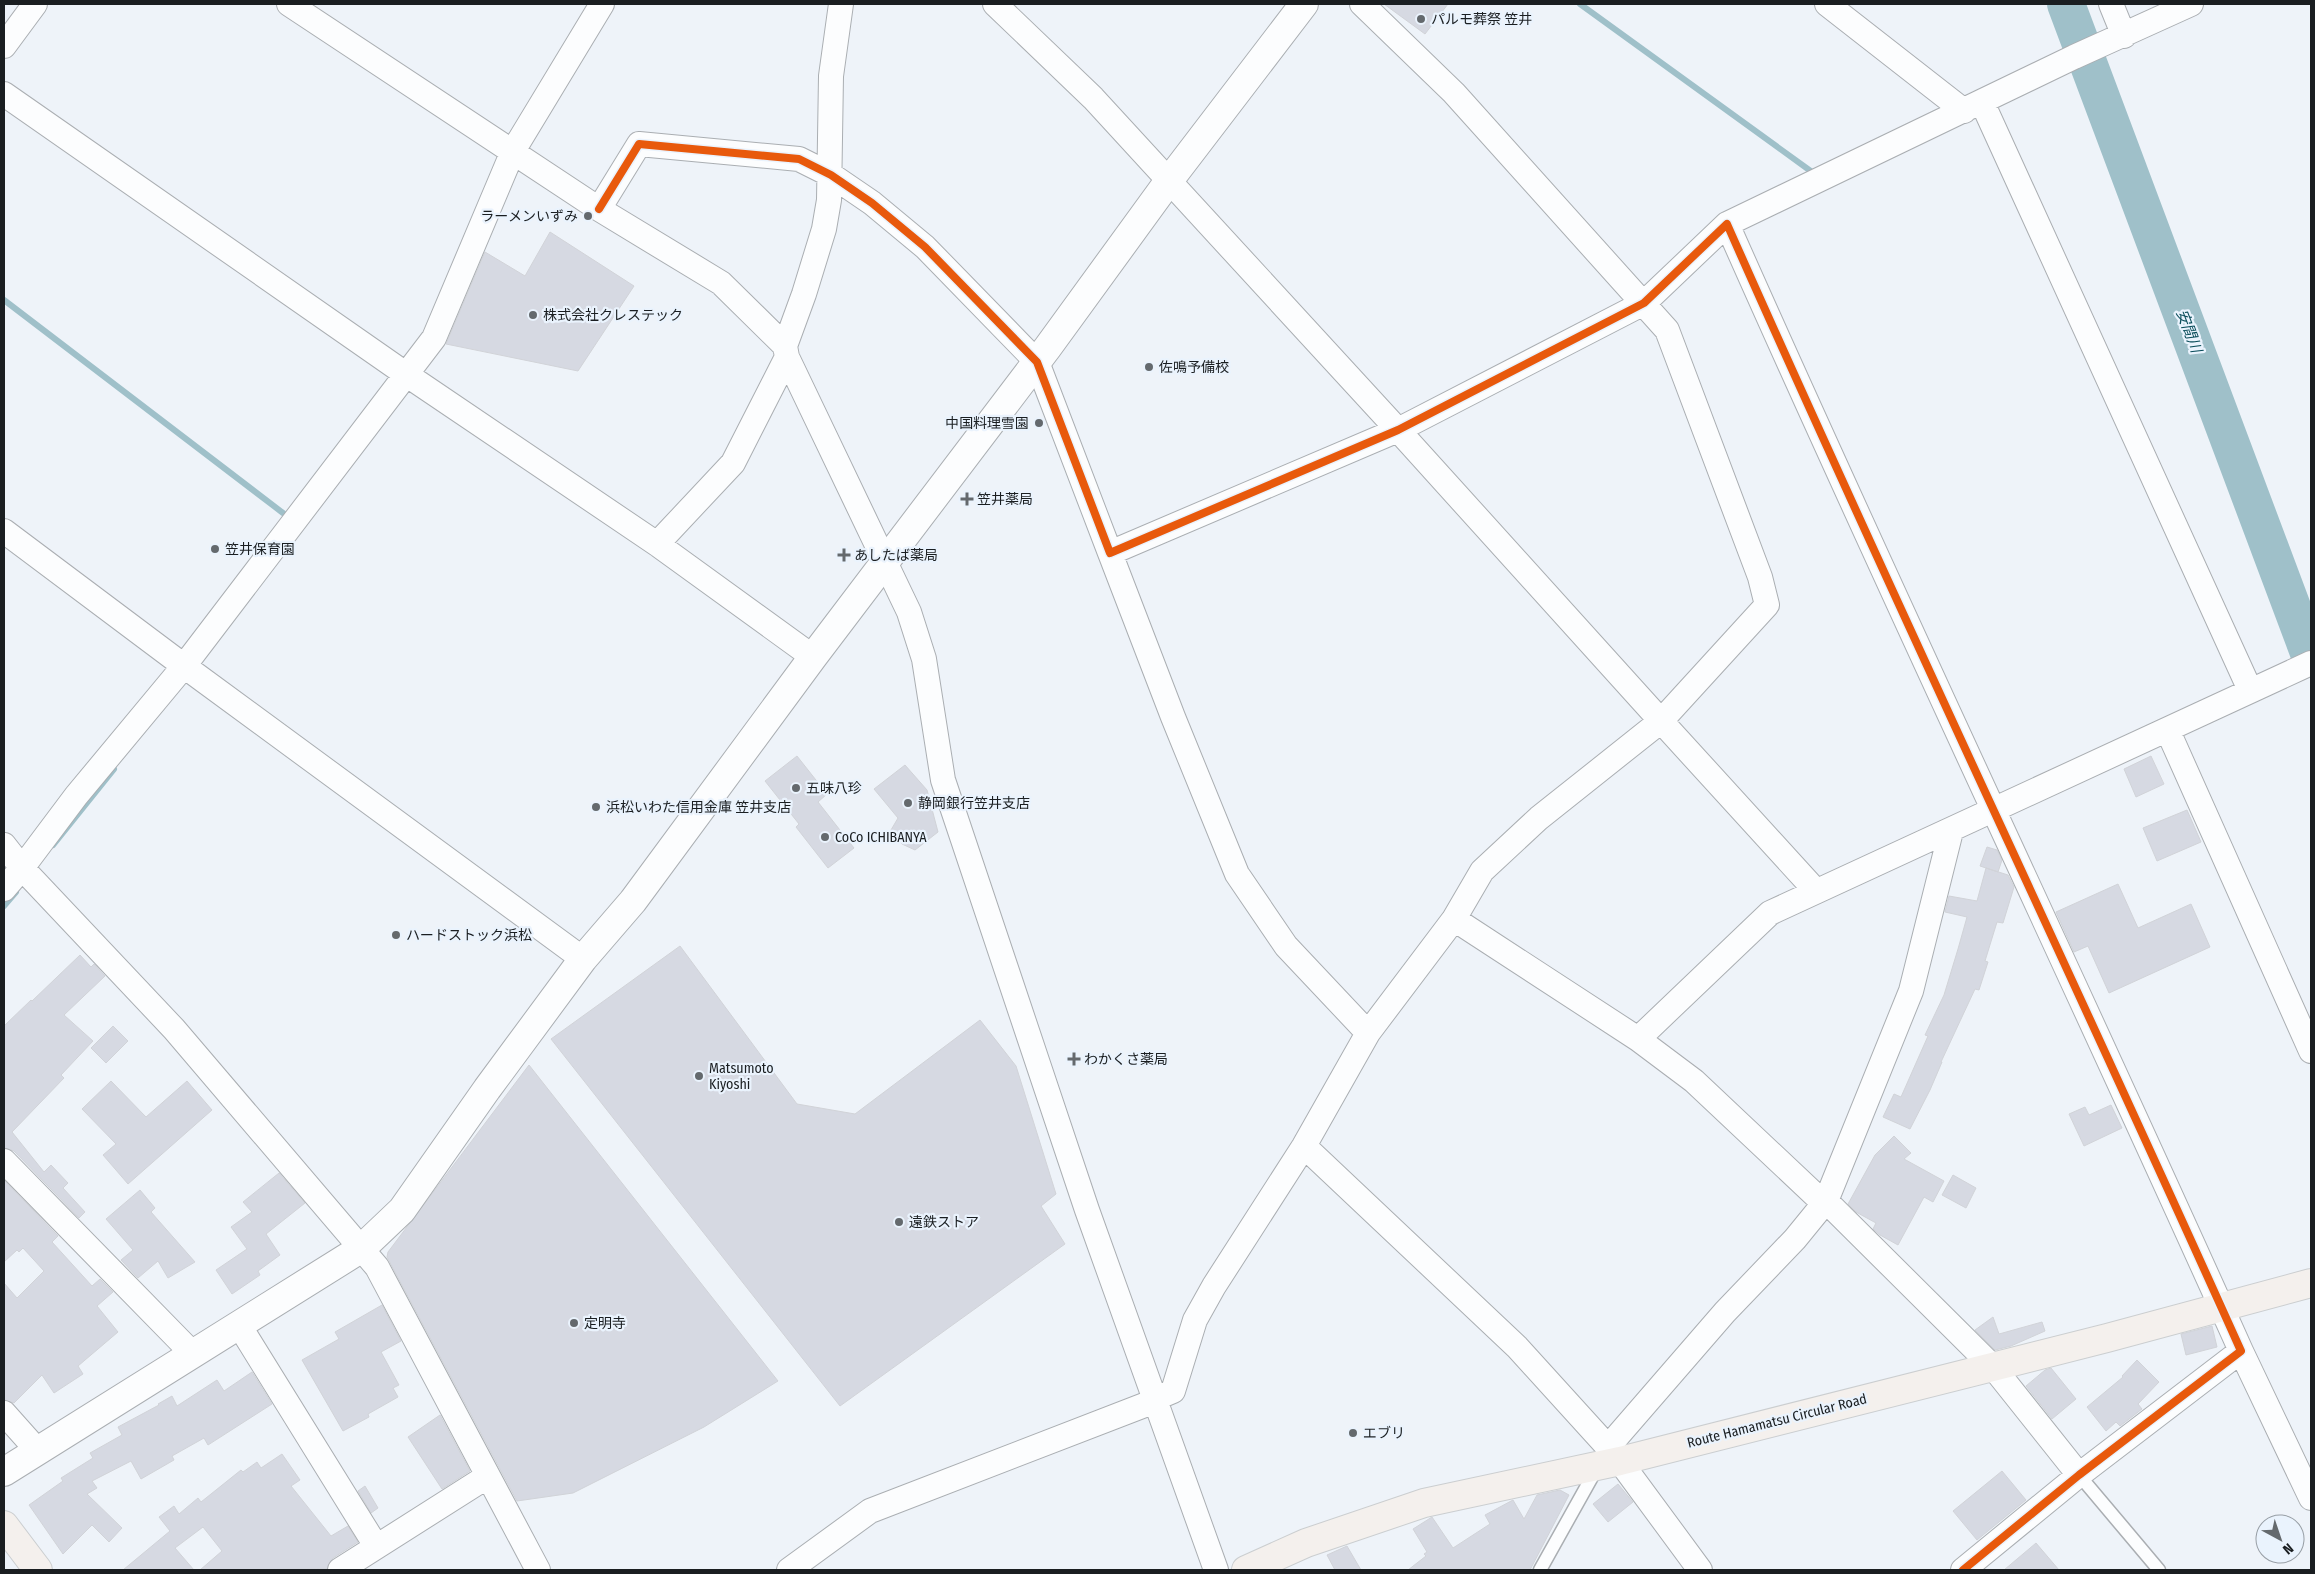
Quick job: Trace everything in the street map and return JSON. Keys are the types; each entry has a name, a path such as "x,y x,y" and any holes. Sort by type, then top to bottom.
{"main road":[{"name":"Route Hamamatsu Circular Road","path":"1246,1570 1306,1544 1424,1503 1993,1367 2311,1283"},
{"path":"4,1525 38,1570"}],"street":[{"path":"4,46 35,4"},
{"path":"4,889 76,796 191,670 434,338 513,151 602,4"},
{"path":"657,544 733,463 786,352 824,229 830,200 831,76 841,4"},
{"path":"995,4 1093,98 1168,182 1398,430 1816,891"},
{"path":"4,1472 36,1450 239,1326 362,1248 402,1210 487,1089 583,959 632,901 813,657 1037,362 1168,182 1304,4"},
{"path":"789,1570 870,1511 1173,1391 1195,1320 1214,1286 1304,1146 1368,1034 1454,919 1482,871 1539,818 1661,721 1767,605 1760,577 1667,330 1454,93 1362,4"},
{"path":"1827,4 1973,106 2250,690"},
{"path":"2112,4 2124,36"},
{"path":"1110,553 1398,430 1644,304 1727,224 2084,53 2191,4"},
{"path":"294,5 599,209 721,283 786,352 909,612 924,659 943,780 1087,1210 1216,1570"},
{"path":"4,94 407,375 657,544 813,657"},
{"path":"599,209 639,144 799,160 831,175 872,203 925,247 1037,362 1173,717 1237,874 1286,946 1368,1034"},
{"path":"1727,224 1896,602 1994,809 2241,1351 2311,1498"},
{"path":"4,531 583,959"},
{"path":"1638,1039 1770,913 2168,731 2250,690 2307,665"},
{"path":"2168,731 2311,1051"},
{"path":"1609,1458 1726,1312 1795,1239 1826,1201 1911,990 1951,831"},
{"path":"4,845 22,868 174,1028 362,1248 376,1267 538,1570"},
{"path":"1454,919 1638,1039 1694,1081 1814,1194 1826,1201 1993,1367 2079,1474"},
{"path":"1304,1146 1517,1347 1700,1570"},
{"path":"4,1161 192,1353"},
{"path":"239,1326 376,1546"},
{"path":"1962,1570 2079,1474 2241,1351"},
{"path":"4,1413 36,1450"},
{"path":"340,1570 488,1476"}],"lane":[{"path":"1540,1570 1609,1458"},
{"path":"2079,1474 2159,1570"}],"building":[{"name":"パルモ葬祭 笠井","path":"1384,4 1448,4 1425,34"},
{"name":"株式会社クレステック","path":"550,232 634,286 578,371 446,344 485,252 525,276"},
{"path":"797,756 827,794 818,802 854,848 828,868 796,827 799,824 765,781"},
{"path":"2151,756 2164,784 2136,797 2124,769"},
{"name":"静岡銀行笠井支店","path":"905,765 927,790 938,832 915,850 902,844 891,830 898,818 874,789"},
{"path":"2187,810 2201,842 2157,861 2143,828"},
{"path":"1987,847 1997,850 2002,860 1998,872 1980,866"},
{"path":"1986,868 2008,875 2014,887 2003,923 1997,922 1985,961 1988,962 1979,990 1975,989 1930,1090 1910,1129 1883,1117 1894,1094 1901,1097 1928,1036 1925,1035 1944,995 1958,949 1967,917 1945,912 1949,896 1977,901"},
{"path":"2118,884 2138,928 2191,904 2210,947 2109,993 2088,946 2074,952 2056,912"},
{"path":"680,946 797,1104 855,1114 980,1020 1016,1066 1056,1194 1041,1206 1065,1244 840,1406 551,1039"},
{"path":"80,955 91,967 94,964 105,976 64,1015 93,1041 61,1075 64,1078 12,1132 44,1172 51,1165 68,1183 63,1188 85,1212 79,1218 14,1151 4,1148 4,1026"},
{"path":"113,1026 128,1041 106,1063 91,1048"},
{"name":"定明寺","path":"529,1065 778,1381 704,1427 573,1493 517,1501 387,1257 388,1252"},
{"path":"111,1081 146,1117 187,1081 212,1110 128,1184 103,1155 116,1144 82,1109"},
{"path":"2111,1105 2122,1128 2084,1146 2069,1114 2085,1107 2089,1115"},
{"path":"1894,1136 1911,1153 1904,1159 1944,1181 1933,1202 1924,1197 1898,1245 1880,1235 1873,1229 1876,1223 1856,1212 1848,1204 1875,1155"},
{"path":"279,1173 305,1203 266,1234 280,1255 258,1271 260,1275 232,1294 216,1270 247,1249 231,1227 252,1212 243,1202"},
{"path":"1953,1175 1976,1188 1966,1208 1942,1195"},
{"path":"4,1180 58,1236 52,1242 92,1286 100,1279 113,1292 97,1306 118,1332 78,1366 83,1374 54,1393 42,1375 14,1403 4,1400 4,1283 17,1298 44,1271 23,1248 19,1252 17,1250 4,1262"},
{"path":"140,1190 155,1208 151,1212 195,1262 168,1278 158,1261 138,1278 121,1260 133,1250 106,1219"},
{"path":"382,1305 401,1341 381,1352 399,1385 393,1388 398,1397 368,1414 369,1417 343,1431 302,1360 339,1339 335,1332"},
{"path":"1993,1317 1999,1334 2042,1322 2045,1331 2011,1346 1995,1350 1975,1330"},
{"path":"2212,1326 2217,1347 2186,1355 2181,1334"},
{"path":"2137,1360 2159,1382 2138,1404 2142,1409 2120,1426 2116,1422 2106,1431 2087,1407 2123,1377"},
{"path":"2051,1368 2076,1399 2052,1419 2026,1386 2045,1370"},
{"path":"252,1372 272,1404 208,1445 204,1438 172,1456 174,1460 141,1479 131,1461 92,1481 97,1488 87,1494 122,1528 109,1542 92,1525 63,1554 29,1505 63,1481 61,1478 93,1458 90,1453 122,1435 118,1427 172,1396 177,1406 217,1380 224,1391"},
{"path":"440,1415 470,1471 442,1489 408,1437"},
{"path":"282,1454 300,1480 291,1486 331,1536 348,1526 358,1542 333,1558 327,1569 200,1570 222,1551 203,1527 175,1548 194,1570 123,1570 170,1531 159,1517 174,1506 179,1514 198,1498 201,1502 241,1470 243,1472 257,1462 261,1468"},
{"path":"2002,1471 2026,1500 1977,1540 1953,1511"},
{"path":"1618,1484 1633,1502 1608,1522 1593,1504"},
{"path":"365,1486 378,1508 371,1513 358,1491"},
{"path":"1560,1490 1569,1495 1530,1570 1408,1570 1426,1556 1424,1554 1427,1552 1413,1529 1432,1517 1453,1548 1490,1524 1485,1515 1513,1500 1524,1519 1537,1495"},
{"path":"2036,1543 2059,1570 2004,1570"},
{"path":"1347,1546 1361,1570 1335,1570 1327,1555"}],"waterway":[{"path":"1580,4 1812,172"},
{"name":"安間川","path":"2066,4 2311,658"},
{"path":"4,300 283,513"},
{"path":"53,845 114,769"},
{"path":"4,906 16,892"}],"cycle path":[{"path":"599,209 639,144 799,159 831,175 872,203 925,247 1037,362 1110,553 1398,430 1644,303 1727,224 1854,507 2241,1351 2079,1475 1963,1570"}],"place":[{"name":"パルモ葬祭 笠井","path":"1421,19"},
{"name":"ラーメンいずみ","path":"588,216"},
{"name":"株式会社クレステック","path":"533,315"},
{"name":"佐鳴予備校","path":"1149,367"},
{"name":"中国料理雪園","path":"1039,423"},
{"name":"笠井薬局","path":"967,499"},
{"name":"笠井保育園","path":"215,549"},
{"name":"あしたば薬局","path":"844,555"},
{"name":"五味八珍","path":"796,788"},
{"name":"静岡銀行笠井支店","path":"908,803"},
{"name":"浜松いわた信用金庫 笠井支店","path":"596,807"},
{"name":"CoCo ICHIBANYA","path":"825,837"},
{"name":"ハードストック浜松","path":"396,935"},
{"name":"わかくさ薬局","path":"1074,1059"},
{"name":"Matsumoto Kiyoshi","path":"699,1076"},
{"name":"遠鉄ストア","path":"899,1222"},
{"name":"定明寺","path":"574,1323"},
{"name":"エブリ","path":"1353,1433"}]}
